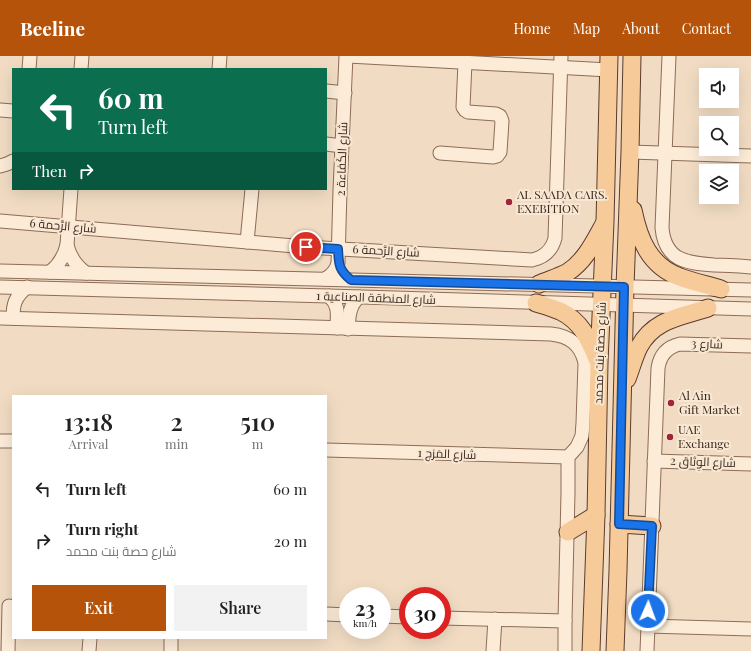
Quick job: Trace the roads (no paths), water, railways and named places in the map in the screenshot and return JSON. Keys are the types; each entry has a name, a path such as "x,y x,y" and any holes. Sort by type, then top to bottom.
{"main road":[{"name":"شارع حصة بنت محمد","path":"615,651 624,287 630,152 632,56"},
{"name":"شارع حصة بنت محمد","path":"591,651 609,63"},
{"path":"628,191 641,240 654,259 666,270 680,277 721,289"},
{"path":"539,284 560,276 575,267 587,254 605,222"},
{"path":"536,303 566,314 577,324 591,343 599,363"},
{"path":"622,391 640,345 651,332 658,326 674,318 708,308"},
{"path":"568,532 596,515"},
{"path":"619,524 652,526"}],"street":[{"path":"28,68 30,56"},
{"path":"81,68 82,56"},
{"path":"219,68 220,56"},
{"path":"347,56 465,63 609,63"},
{"name":"شارع الكَفاءة 2","path":"338,263 347,56"},
{"path":"669,56 662,228 664,239 669,249 676,257 686,262 751,267"},
{"name":"شارع الرَّحمة 6","path":"0,221 338,249 532,260 548,253 555,238 561,62"},
{"path":"440,153 493,157 497,156 500,152 502,121 500,116 496,114 468,112 463,108 465,63"},
{"path":"327,91 345,93"},
{"path":"0,110 12,112"},
{"path":"327,144 342,146"},
{"path":"630,152 751,156"},
{"path":"0,166 12,161"},
{"path":"50,272 60,263 67,245 71,190"},
{"path":"247,242 252,190"},
{"path":"67,245 74,261 86,273"},
{"path":"325,279 335,271 338,263"},
{"path":"338,263 351,280"},
{"name":"شارع المنطقة الصناعية 1","path":"0,271 751,290"},
{"path":"227,293 239,289 244,283 245,277"},
{"path":"1,287 9,295 9,314"},
{"name":"شارع المنطقة الصناعية 1","path":"1,287 751,309"},
{"path":"9,314 18,296 27,287"},
{"path":"328,296 335,303 342,328"},
{"path":"342,328 353,304 358,297"},
{"path":"9,314 342,328 551,334 567,338 576,344 584,358 585,363 582,436 577,447 568,457 565,651"},
{"name":"شارع 3","path":"654,461 658,368 660,358 665,351 672,346 680,344 751,346"},
{"path":"0,441 12,442"},
{"name":"شارع المَزج 1","path":"327,450 568,457"},
{"path":"647,651 654,461"},
{"name":"شارع الوِثاق 2","path":"654,461 751,464"},
{"path":"7,606 8,651"},
{"path":"327,614 339,615"},
{"path":"451,618 565,621"},
{"path":"493,651 495,619"},
{"path":"648,626 751,629"},
{"path":"89,651 90,639"},
{"path":"171,639 171,651"}],"place":[{"name":"AL SAADA CARS. EXEBITION","path":"509,202"},
{"name":"Al Ain Gift Market","path":"671,403"},
{"name":"UAE Exchange","path":"670,437"}]}
